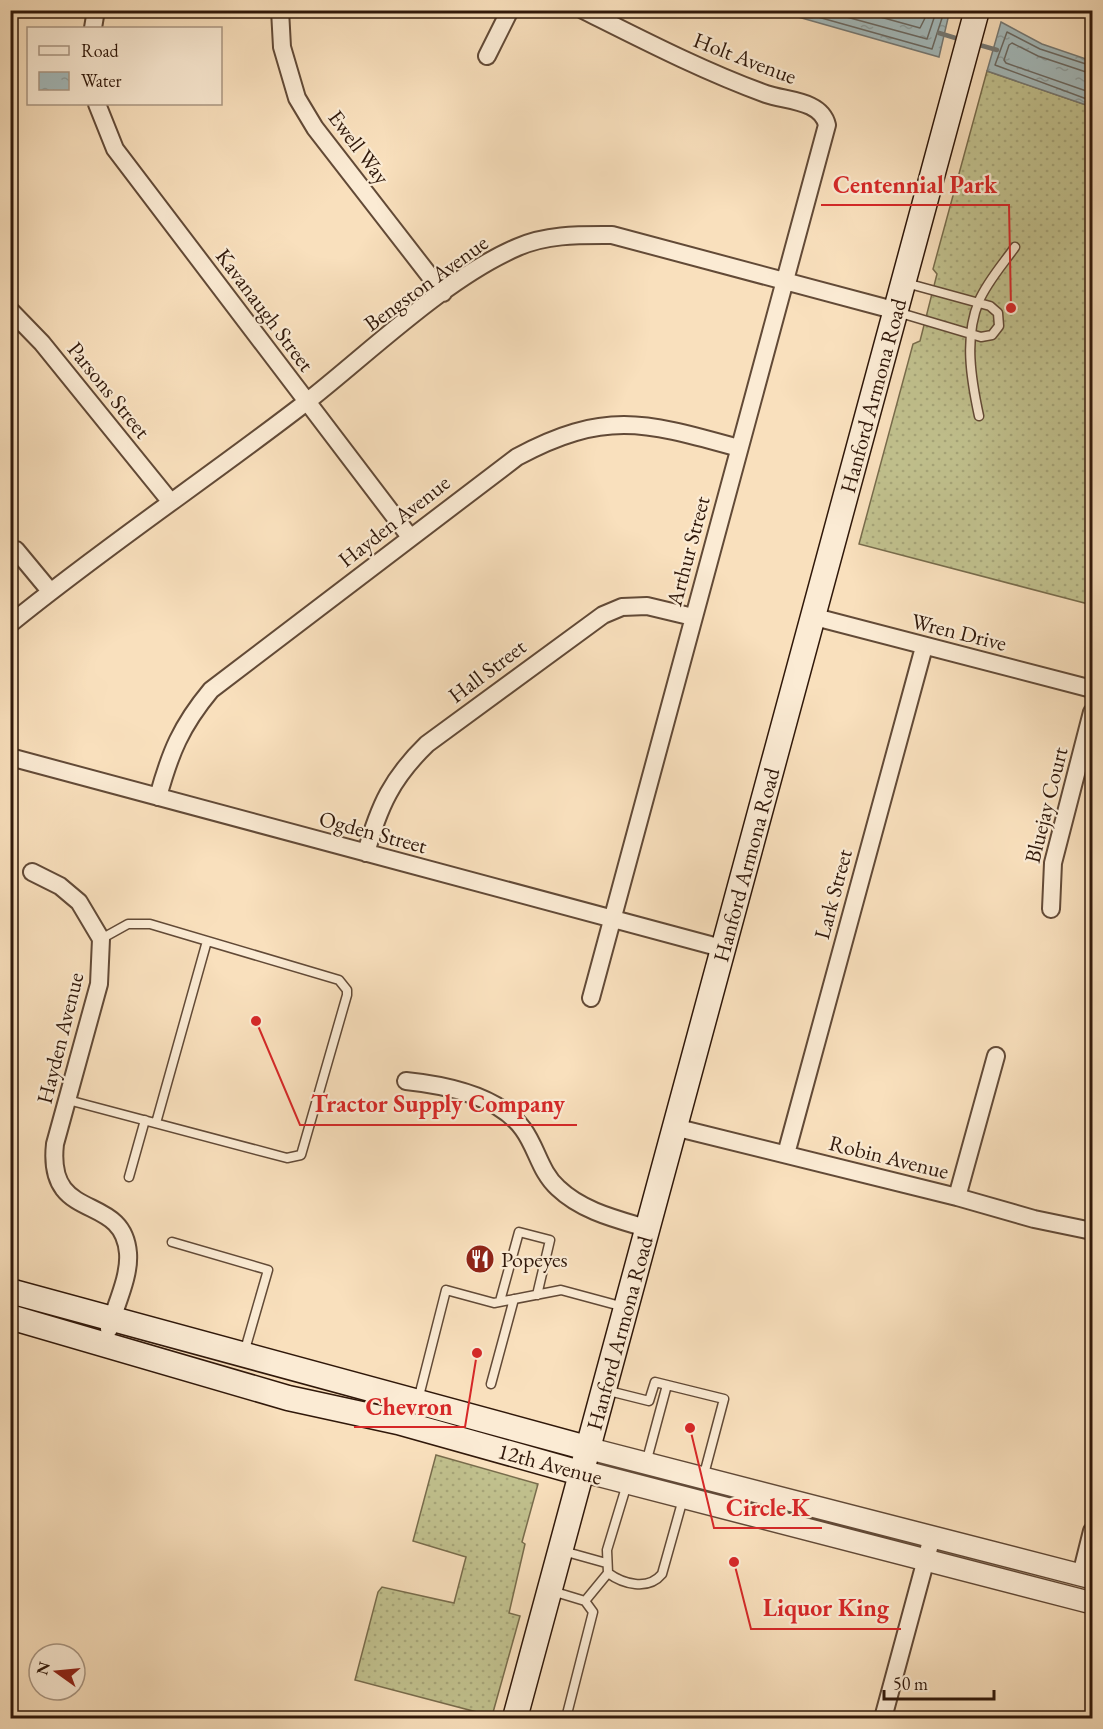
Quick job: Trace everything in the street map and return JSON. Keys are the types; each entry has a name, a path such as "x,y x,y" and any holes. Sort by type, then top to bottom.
{"main road":[{"name":"Hanford Armona Road","path":"515,1719 646,1228 815,617 976,14"},
{"name":"12th Avenue","path":"10,1291 587,1448"},
{"name":"12th Avenue","path":"10,1317 288,1398 398,1422 580,1473"}],"street":[{"path":"93,27 96,10"},
{"name":"Ewell Way","path":"280,10 282,47 297,98 315,128 443,293"},
{"path":"487,56 510,10"},
{"name":"Holt Avenue","path":"583,10 747,87 814,107 825,117"},
{"name":"Kavanaugh Street","path":"97,105 115,149 410,537"},
{"name":"Arthur Street","path":"591,998 826,134 825,117"},
{"name":"Bengston Avenue","path":"10,624 50,591 307,401 443,293 501,255 520,246 573,235 612,235 897,311"},
{"name":"Parsons Street","path":"10,310 42,342 170,501"},
{"name":"Hayden Avenue","path":"158,797 177,737 192,712 211,690 517,457 568,433 602,425 634,424 661,427 739,448"},
{"path":"16,550 50,591"},
{"name":"Hall Street","path":"366,853 377,813 393,782 407,764 427,744 584,627 621,607 647,606 693,617"},
{"name":"Wren Drive","path":"815,617 1092,689"},
{"name":"Lark Street","path":"786,1154 924,646"},
{"name":"Bluejay Court","path":"1051,909 1053,863 1092,712"},
{"name":"Ogden Street","path":"10,757 724,949"},
{"name":"Hayden Avenue","path":"32,872 46,878 79,902 93,921 101,939 99,984 55,1144 53,1165 58,1184 71,1198 105,1214 119,1226 126,1240 128,1256 104,1345"},
{"path":"957,1197 996,1056"},
{"path":"406,1081 432,1084 501,1108 524,1130 546,1176 559,1190 597,1212 646,1228"},
{"name":"Robin Avenue","path":"674,1127 957,1197 1034,1219 1092,1231"},
{"name":"12th Avenue","path":"587,1448 1087,1576"},
{"name":"12th Avenue","path":"580,1473 593,1474 1092,1603"},
{"path":"1087,1576 1092,1531"},
{"path":"883,1719 932,1537"}],"lane":[{"path":"979,416 973,386 970,335 978,302 1015,247"},
{"path":"897,311 981,337 992,335 999,326 998,314 990,306 904,283"},
{"path":"68,1100 287,1158 298,1158 301,1155 347,995 347,990 339,980 143,924 128,924 101,939"},
{"path":"156,1123 207,941"},
{"path":"129,1177 145,1120"},
{"path":"500,1301 519,1232 550,1240 537,1295"},
{"path":"172,1242 268,1270 244,1354"},
{"path":"417,1401 447,1290 494,1303 561,1290 625,1308"},
{"path":"491,1384 514,1299"},
{"path":"603,1390 649,1401 655,1382 724,1399 703,1478"},
{"path":"646,1463 667,1385"},
{"path":"585,1601 607,1568 607,1550 627,1484"},
{"path":"560,1551 607,1568 616,1578 639,1585 656,1580 662,1574 683,1499"},
{"path":"550,1590 585,1601 591,1606 593,1619 566,1719"}],"green space":[{"path":"987,71 1092,107 1092,605 859,544 913,344 920,341 937,274 933,269"},
{"path":"436,1455 538,1484 522,1542 525,1544 509,1613 520,1616 492,1716 355,1680 378,1592 382,1587 454,1603 466,1557 413,1541"}],"water":[{"path":"938,10 949,14 939,57 777,11"},
{"path":"1001,22 1042,44 1092,61 1092,107 987,71"}],"waterway":[{"path":"939,33 962,40"},
{"path":"976,44 997,50"}],"place":[{"name":"Centennial Park","path":"1011,308"},
{"name":"Tractor Supply Company","path":"256,1021"},
{"name":"Popeyes","path":"480,1259"},
{"name":"Chevron","path":"477,1353"},
{"name":"Circle K","path":"690,1428"},
{"name":"Liquor King","path":"734,1562"}]}
